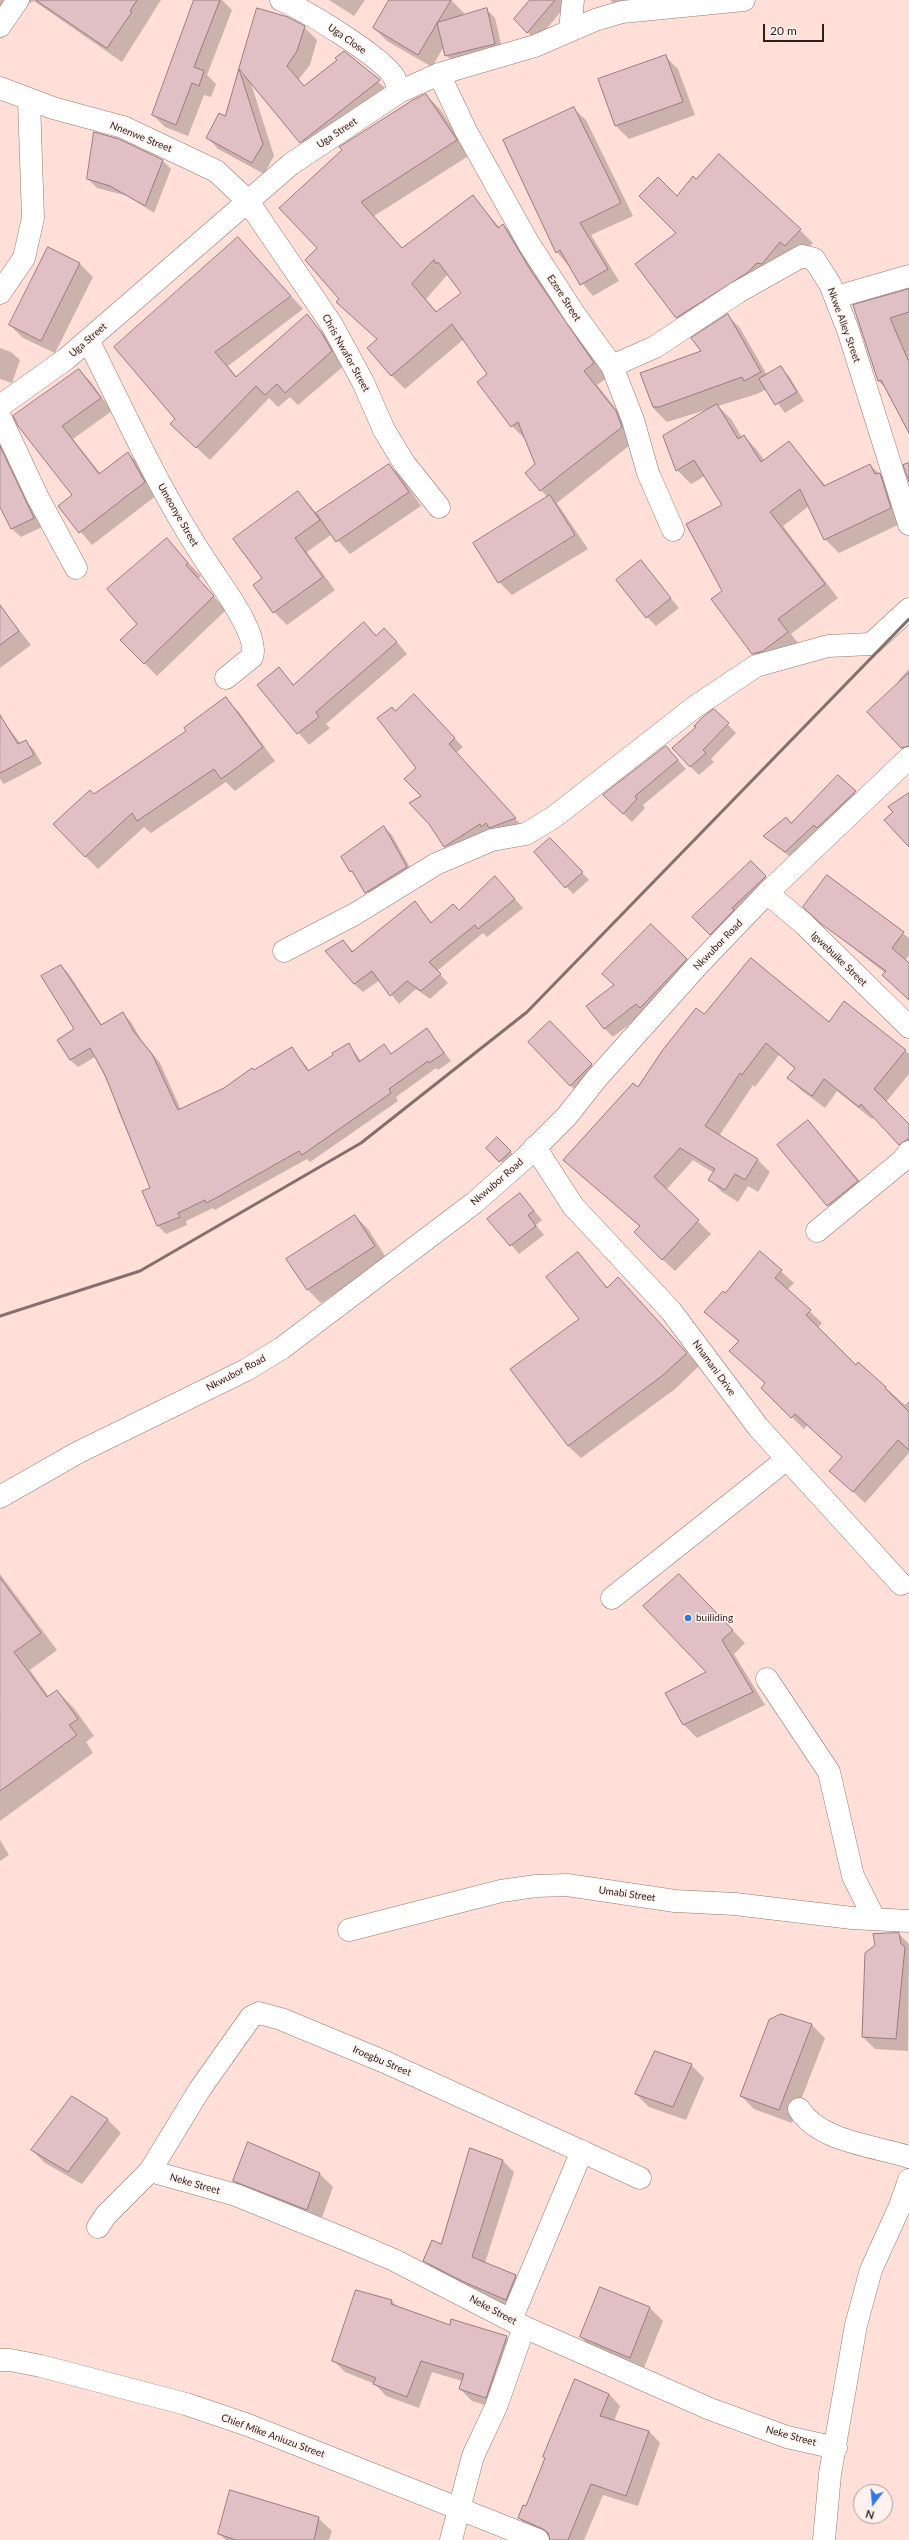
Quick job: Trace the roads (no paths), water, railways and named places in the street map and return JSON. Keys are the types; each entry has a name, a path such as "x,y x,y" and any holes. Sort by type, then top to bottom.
{"street":[{"path":"0,26 18,0"},
{"name":"Uga Close","path":"281,0 327,25 363,49 394,76 399,92"},
{"path":"570,30 574,0"},
{"name":"Uga Street","path":"0,406 34,384 88,340 290,164 399,92 439,74 535,46 570,30 622,12 744,0"},
{"name":"Ezere Street","path":"439,74 466,132 529,244 575,315 612,366 633,420 648,473 673,530"},
{"name":"Nnenwe Street","path":"0,88 29,100 123,127 183,154 216,171 247,200"},
{"path":"0,293 24,258 33,218 29,100"},
{"name":"Chris Nwafor Street","path":"247,200 332,325 363,382 384,430 404,463 439,508"},
{"name":"Nkwe Alley Street","path":"612,366 655,347 738,292 802,256 814,259 836,297 909,524"},
{"path":"836,297 909,276"},
{"name":"Umeonye Street","path":"88,340 151,468 187,533 237,608 253,643 252,657 226,678"},
{"path":"0,417 38,498 76,568"},
{"path":"284,951 354,914 436,864 492,840 526,834 549,820 696,706 756,666 828,646 871,644 909,609"},
{"name":"Nkwubor Road","path":"0,1497 77,1453 246,1370 282,1348 474,1203 536,1147 567,1116 597,1078 699,964 767,893 909,758"},
{"name":"Igwebuike Street","path":"767,893 804,924 909,1027"},
{"name":"Nnamani Drive","path":"536,1147 573,1206 671,1311 758,1427 901,1584"},
{"path":"817,1230 906,1160"},
{"path":"612,1598 788,1459"},
{"path":"767,1679 829,1772 853,1876 874,1918"},
{"name":"Umabi Street","path":"349,1930 501,1892 536,1886 567,1885 675,1901 735,1904 852,1918 909,1921"},
{"name":"Iroegbu Street","path":"98,2227 106,2215 150,2171 200,2089 251,2017 259,2013 282,2020 386,2062 640,2178"},
{"path":"800,2109 805,2118 816,2127 833,2136 909,2157"},
{"path":"451,2540 458,2507 473,2456 496,2407 518,2323 582,2151"},
{"name":"Neke Street","path":"150,2171 236,2195 347,2240 394,2260 518,2323 710,2409 787,2437 836,2448"},
{"path":"824,2540 825,2506 856,2325 871,2270 900,2206 909,2180"},
{"name":"Chief Mike Aniuzu Street","path":"0,2360 41,2366 186,2404 248,2425 538,2540"}],"railway":[{"path":"0,1316 140,1271 361,1143 527,1012 909,619"}],"place":[{"name":"builiding","path":"688,1618"}]}
